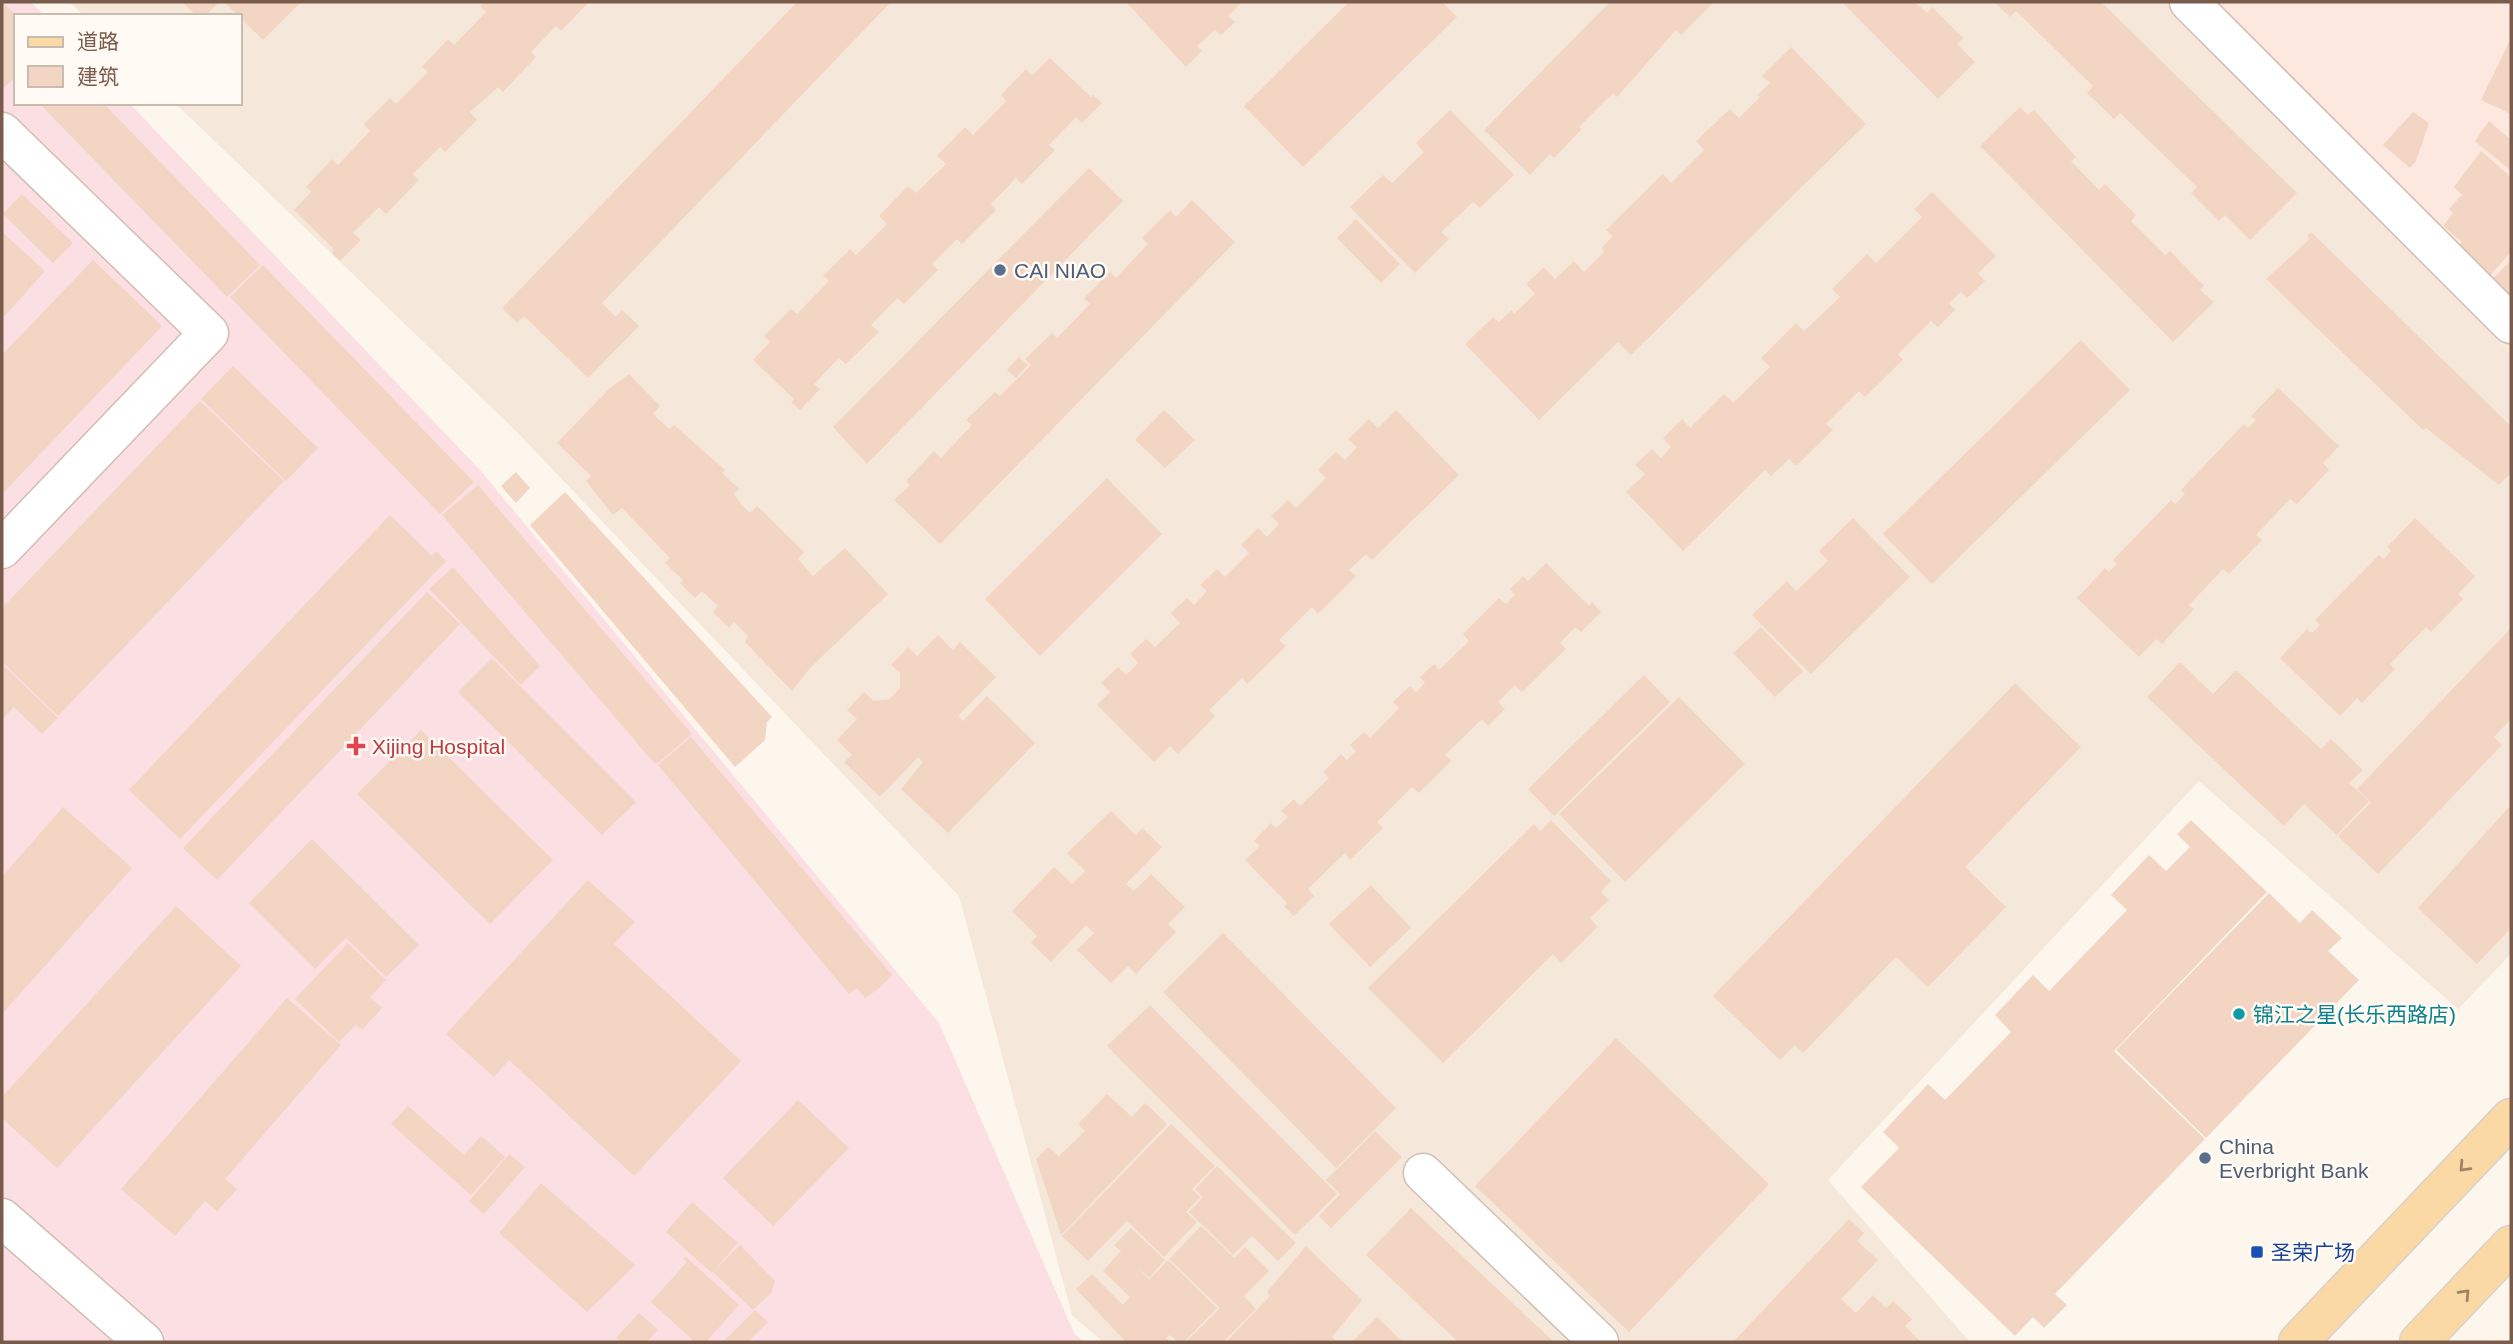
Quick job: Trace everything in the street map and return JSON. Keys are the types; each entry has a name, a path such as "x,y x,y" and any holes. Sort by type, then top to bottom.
{"main road":[{"path":"2298,1342 2511,1118"},
{"path":"2419,1342 2511,1245"}],"street":[{"path":"2189,2 2511,324"},
{"path":"2,132 209,332 2,549"},
{"path":"1423,1173 1599,1342"},
{"path":"2,1218 144,1342"}],"shaded area":[{"name":"Xijing Hospital","path":"2,2 31,2 43,14 14,14 14,105 131,105 480,470 939,1023 1074,1333 1084,1342 2,1342"},
{"path":"69,2 2168,2 2511,354 2511,954 2458,1009 2199,781 1828,1180 1970,1342 1103,1342 1072,1315 959,896 515,430 177,105 242,105 242,14 82,14"},
{"path":"2168,2 2511,2 2511,354"}],"building":[{"path":"2,2 16,14 14,79 2,89"},
{"path":"182,2 219,2 207,14 195,14"},
{"path":"301,2 263,40 242,20 242,14 236,14 226,4"},
{"path":"485,2 589,2 561,31 556,26 531,52 536,57 503,92 498,87 470,112 477,120 445,152 440,147 413,174 419,180 386,214 379,207 353,233 361,240 340,261 332,253 333,248 294,210 311,192 306,187 332,159 338,165 370,131 364,124 390,98 396,104 428,72 422,67 448,39 454,45 486,12 480,6"},
{"path":"797,2 891,2 602,303 616,317 622,310 639,326 588,378 524,316 517,323 502,308"},
{"path":"1126,2 1242,2 1228,16 1235,22 1221,35 1215,30 1197,46 1202,51 1186,67"},
{"path":"1349,2 1442,2 1457,17 1303,167 1244,106"},
{"path":"1610,2 1714,2 1681,35 1676,30 1617,97 1613,93 1579,127 1582,129 1554,158 1550,154 1530,175 1484,130"},
{"path":"1842,2 1915,2 1927,13 1932,7 1963,38 1957,44 1975,62 1938,99"},
{"path":"1994,2 2101,2 2297,193 2250,240 2225,215 2219,221 2191,193 2197,187 2120,113 2114,119 2087,93 2093,86 2016,11 2010,17"},
{"path":"2511,38 2511,114 2481,100"},
{"path":"1791,47 1866,124 1631,355 1618,342 1539,420 1465,344 1493,317 1499,322 1512,310 1514,314 1535,294 1526,284 1544,267 1555,279 1574,261 1584,272 1604,252 1601,248 1613,236 1606,230 1663,174 1671,183 1704,150 1696,141 1730,109 1739,118 1770,83 1762,76"},
{"path":"1050,58 1091,97 1093,95 1102,103 1082,123 1076,117 1049,145 1055,150 1022,184 1016,178 991,204 996,210 962,244 957,239 932,264 938,270 904,304 897,298 871,325 879,332 846,364 839,358 814,384 820,389 800,410 791,402 794,399 753,360 770,342 764,336 791,309 797,314 829,281 823,276 850,249 856,255 887,224 879,216 908,186 916,193 946,164 937,156 965,127 973,135 1006,101 1001,95 1026,69 1032,75"},
{"path":"41,105 105,105 260,265 227,297"},
{"path":"2020,107 2028,115 2034,110 2076,157 2071,161 2099,190 2105,184 2136,215 2131,221 2165,255 2170,251 2204,286 2200,290 2214,302 2173,342 1980,146"},
{"path":"1450,110 1514,175 1480,208 1473,202 1441,232 1449,239 1415,273 1350,207 1383,175 1392,183 1424,152 1416,143"},
{"path":"2413,112 2429,123 2416,161 2410,168 2383,145"},
{"path":"2489,121 2511,140 2511,171 2475,141"},
{"path":"2481,151 2511,177 2511,252 2484,282 2452,253 2462,242 2443,226 2453,213 2449,209 2462,195 2454,187"},
{"path":"1089,168 1123,201 867,464 833,427"},
{"path":"1932,192 1996,256 1978,273 1985,281 1967,298 1961,292 1949,303 1955,310 1938,327 1931,321 1898,354 1903,360 1865,397 1859,391 1826,424 1833,430 1796,466 1789,459 1771,476 1765,470 1683,551 1626,492 1645,474 1635,465 1652,449 1661,458 1671,447 1663,438 1682,419 1690,428 1724,394 1733,403 1770,367 1761,358 1796,323 1804,331 1840,297 1832,289 1867,254 1876,263 1922,217 1914,209"},
{"path":"22,194 73,243 53,263 3,214"},
{"path":"1192,200 1235,242 940,544 894,500 910,485 906,481 934,451 941,458 972,425 966,420 995,392 1000,396 1031,365 1025,359 1052,333 1057,338 1090,304 1084,298 1110,272 1116,278 1148,244 1142,238 1170,210 1176,217"},
{"path":"1356,219 1400,264 1381,283 1337,238"},
{"path":"2,232 45,271 2,319"},
{"path":"2311,232 2511,426 2511,473 2499,485 2426,428 2423,430 2266,279 2310,239 2307,236"},
{"path":"93,260 162,326 2,494 2,355"},
{"path":"2511,260 2511,314 2484,288"},
{"path":"263,265 474,482 440,514 230,297"},
{"path":"2081,340 2130,390 1932,584 1883,534"},
{"path":"1019,357 1028,365 1016,378 1007,370"},
{"path":"233,366 318,448 286,481 201,399"},
{"path":"629,374 660,406 653,414 669,429 674,425 725,470 722,473 739,489 734,494 741,504 750,513 757,506 804,552 798,559 813,576 845,548 888,594 810,668 792,691 745,642 748,636 734,622 729,628 713,612 718,606 702,591 695,598 680,583 683,580 665,563 670,558 622,508 613,515 586,481 591,476 557,443 609,389"},
{"path":"2278,388 2339,446 2323,463 2329,470 2297,504 2290,499 2256,535 2262,540 2229,574 2223,569 2189,605 2194,609 2162,644 2156,639 2139,657 2077,598 2105,568 2109,572 2117,564 2113,560 2171,500 2175,504 2185,494 2181,490 2244,424 2248,428 2256,420 2251,416"},
{"path":"200,401 284,481 58,716 2,662 2,608"},
{"path":"1164,410 1195,440 1165,468 1135,440"},
{"path":"1396,410 1459,475 1372,560 1366,554 1349,570 1356,576 1318,614 1312,607 1279,640 1286,646 1247,684 1242,678 1209,710 1215,716 1178,754 1170,746 1154,762 1097,705 1110,692 1101,683 1118,667 1126,675 1138,663 1130,654 1146,639 1155,647 1180,623 1171,613 1187,598 1194,605 1207,591 1200,585 1217,569 1225,577 1249,553 1241,545 1258,528 1267,537 1279,524 1271,516 1288,500 1296,508 1326,478 1318,470 1336,451 1345,460 1357,447 1348,439 1369,419 1378,428"},
{"path":"516,472 530,488 516,503 501,486"},
{"path":"1107,478 1162,534 1040,656 985,599"},
{"path":"478,485 692,734 658,763 654,763 442,515"},
{"path":"565,492 772,717 767,722 765,740 735,767 530,525"},
{"path":"390,515 432,556 436,551 446,561 180,839 129,790"},
{"path":"1853,518 1910,577 1811,674 1752,615 1787,581 1796,591 1828,561 1819,551"},
{"path":"2415,518 2475,576 2458,594 2463,599 2431,632 2426,627 2390,664 2395,669 2362,703 2357,698 2340,716 2280,658 2307,629 2312,633 2320,625 2315,620 2379,555 2384,559 2391,551 2387,547"},
{"path":"1546,563 1589,606 1592,602 1601,612 1581,632 1575,627 1560,643 1566,649 1522,692 1515,685 1498,702 1505,709 1488,726 1482,719 1445,755 1451,761 1419,793 1412,787 1377,822 1383,828 1350,860 1345,853 1308,889 1314,896 1294,916 1284,906 1287,903 1245,860 1260,846 1254,841 1271,823 1276,828 1288,817 1281,811 1294,799 1300,806 1329,778 1323,772 1341,754 1347,760 1356,751 1350,745 1364,732 1370,738 1399,708 1393,702 1410,686 1416,692 1425,683 1420,677 1434,664 1439,670 1469,641 1463,634 1499,598 1506,604 1515,595 1510,589 1523,576 1528,581"},
{"path":"453,567 540,666 521,685 429,589"},
{"path":"427,592 460,624 217,880 183,848"},
{"path":"1761,627 1803,671 1775,697 1733,653"},
{"path":"2511,628 2511,719 2494,737 2502,745 2378,874 2338,836 2371,802 2357,789"},
{"path":"938,635 953,650 960,642 996,677 958,716 963,721 987,696 1035,743 948,833 901,789 923,762 918,757 880,797 844,762 852,755 837,740 857,719 847,710 864,692 874,701 890,699 900,688 900,673 891,665 908,647 917,656"},
{"path":"492,658 636,802 602,835 458,692"},
{"path":"2180,662 2213,694 2236,670 2321,749 2331,739 2363,770 2349,783 2369,801 2337,835 2304,804 2284,826 2147,697"},
{"path":"2,664 58,718 42,734 14,707 2,720"},
{"path":"1644,675 1670,702 1554,816 1528,789"},
{"path":"2015,683 2081,747 1965,867 2006,907 1928,987 1896,957 1803,1053 1795,1045 1780,1060 1713,996"},
{"path":"1679,697 1745,764 1625,882 1559,814"},
{"path":"421,730 553,860 490,924 357,794"},
{"path":"691,737 892,975 878,989 865,998 857,988 849,994 658,765"},
{"path":"2511,805 2511,928 2477,964 2418,908"},
{"path":"63,807 132,868 2,1014 2,877"},
{"path":"1111,811 1136,835 1142,828 1162,847 1126,884 1134,891 1151,874 1185,907 1168,924 1176,932 1136,974 1128,966 1111,983 1077,950 1094,933 1086,925 1051,962 1031,943 1037,936 1012,911 1054,867 1072,884 1085,871 1067,853"},
{"path":"1551,820 1611,881 1601,892 1609,900 1590,918 1598,927 1561,963 1553,954 1443,1063 1368,988 1534,824 1540,831"},
{"path":"2191,820 2267,892 2114,1051 2205,1139 2055,1294 2067,1305 2044,1328 2033,1317 2015,1336 1861,1187 1899,1148 1883,1132 1928,1084 1945,1100 2011,1032 1995,1015 2033,975 2049,991 2127,910 2111,895 2149,855 2166,871 2190,847 2177,834"},
{"path":"312,839 419,945 386,977 346,938 315,969 249,903"},
{"path":"588,880 635,922 614,944 741,1061 634,1176 509,1060 494,1077 446,1034"},
{"path":"1371,885 1411,928 1370,967 1329,924"},
{"path":"2269,893 2300,923 2312,910 2342,938 2328,951 2359,980 2206,1138 2116,1050"},
{"path":"176,906 241,966 57,1168 2,1118 2,1097"},
{"path":"1223,933 1396,1108 1336,1168 1163,992"},
{"path":"348,943 386,980 370,997 382,1008 362,1030 356,1025 339,1042 295,999"},
{"path":"287,998 341,1045 225,1179 237,1189 217,1211 205,1201 175,1236 121,1189"},
{"path":"1150,1005 1337,1194 1295,1235 1107,1046"},
{"path":"1616,1038 1769,1184 1629,1332 1475,1186"},
{"path":"1107,1094 1132,1117 1145,1103 1167,1124 1061,1235 1036,1159 1048,1147 1059,1156 1085,1131 1078,1124"},
{"path":"798,1100 849,1148 773,1226 723,1178"},
{"path":"408,1106 464,1155 481,1136 505,1157 471,1195 391,1124"},
{"path":"1171,1124 1215,1166 1192,1189 1200,1197 1186,1212 1197,1222 1164,1257 1127,1221 1088,1261 1062,1236"},
{"path":"1375,1131 1402,1157 1331,1228 1319,1216 1340,1194 1326,1180"},
{"path":"509,1154 525,1167 484,1214 469,1201"},
{"path":"1217,1166 1296,1243 1278,1261 1252,1236 1233,1255 1189,1212 1203,1197 1195,1189"},
{"path":"541,1183 635,1265 587,1312 499,1233"},
{"path":"692,1202 738,1243 712,1273 666,1232"},
{"path":"1411,1208 1554,1342 1458,1342 1366,1255"},
{"path":"1849,1219 1864,1233 1857,1241 1878,1260 1841,1299 1856,1313 1873,1295 1886,1308 1893,1301 1912,1319 1905,1326 1921,1342 1733,1342"},
{"path":"1201,1226 1234,1258 1245,1247 1269,1271 1244,1296 1256,1309 1223,1342 1186,1342 1220,1308 1169,1259"},
{"path":"1131,1228 1165,1260 1149,1278 1138,1268 1149,1280 1168,1260 1217,1308 1184,1342 1178,1342 1170,1335 1166,1338 1170,1342 1126,1342 1076,1289 1092,1274 1123,1305 1130,1297 1103,1271 1121,1251 1114,1245"},
{"path":"740,1245 775,1281 771,1293 753,1310 713,1272"},
{"path":"1306,1246 1362,1300 1332,1337 1335,1340 1226,1342 1270,1296 1267,1292"},
{"path":"686,1257 739,1305 706,1342 695,1342 651,1302 687,1262 683,1259"},
{"path":"755,1310 768,1322 748,1342 723,1342"},
{"path":"639,1313 658,1330 647,1342 621,1342 616,1338"},
{"path":"1377,1317 1403,1342 1352,1342"}],"place":[{"name":"CAI NIAO","path":"1000,270"},
{"name":"Xijing Hospital","path":"356,746"},
{"name":"锦江之星(长乐西路店)","path":"2239,1014"},
{"name":"China Everbright Bank","path":"2205,1158"},
{"name":"圣荣广场","path":"2257,1252"}]}
